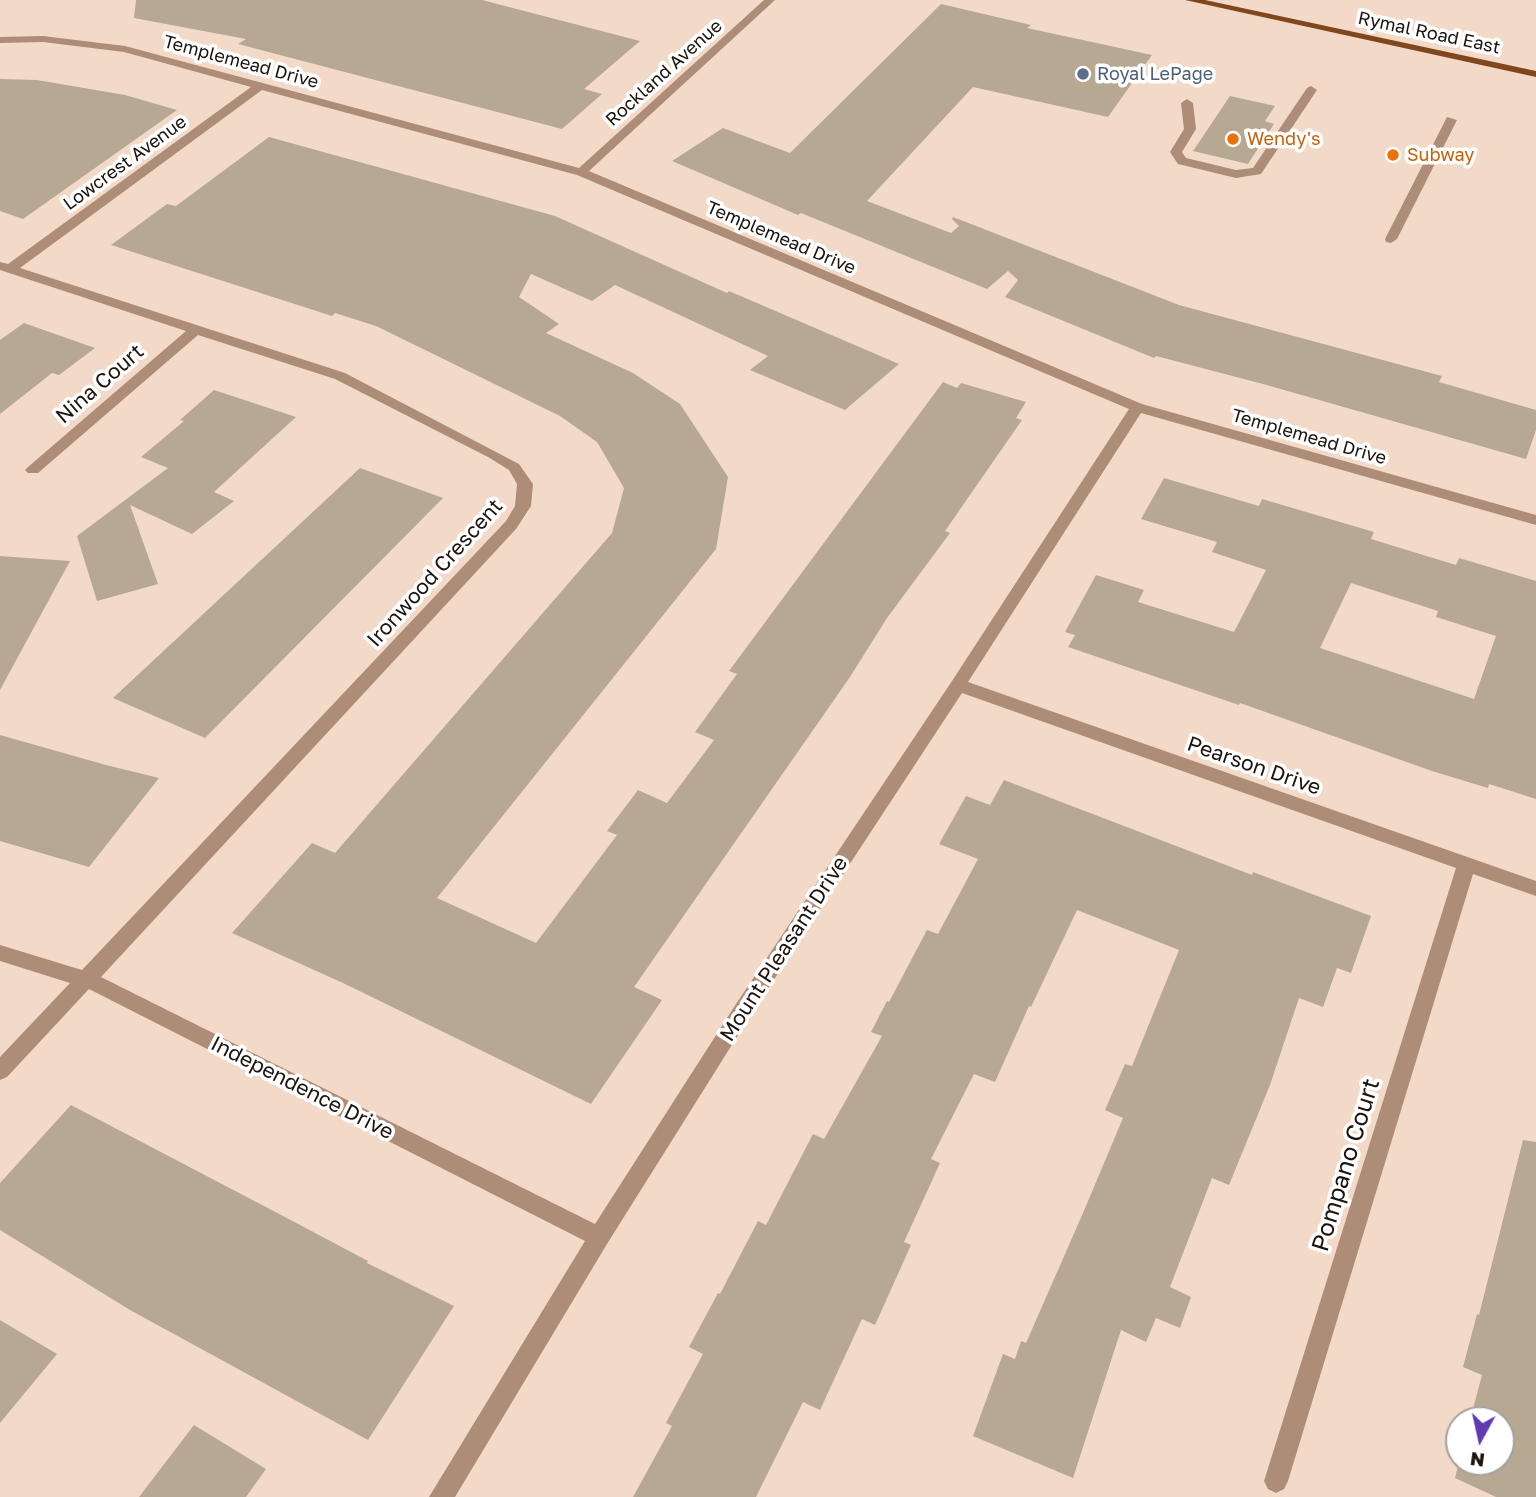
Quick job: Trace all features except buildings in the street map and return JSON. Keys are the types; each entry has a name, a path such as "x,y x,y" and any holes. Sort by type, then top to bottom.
{"main road":[{"name":"Rymal Road East","path":"1191,0 1536,74"}],"street":[{"name":"Rockland Avenue","path":"581,172 771,0"},
{"name":"Templemead Drive","path":"0,40 43,39 125,49 581,172 1137,407 1536,520"},
{"name":"Lowcrest Avenue","path":"5,267 261,85"},
{"path":"1187,103 1190,129 1176,152 1182,161 1236,174 1256,171 1311,90"},
{"path":"1391,239 1451,120"},
{"name":"Ironwood Crescent","path":"5,267 340,376 493,454 514,467 525,484 523,506 512,525 84,981"},
{"name":"Nina Court","path":"33,470 195,330"},
{"name":"Mount Pleasant Drive","path":"441,1497 599,1237 743,1010 958,685 1137,407"},
{"name":"Pearson Drive","path":"958,685 1536,889"},
{"name":"Pompano Court","path":"1276,1481 1466,865"},
{"name":"Independence Drive","path":"0,953 103,988 599,1237"},
{"path":"0,1071 84,981"}],"place":[{"name":"Royal LePage","path":"1083,74"},
{"name":"Wendy's","path":"1233,139"},
{"name":"Subway","path":"1393,155"}]}
